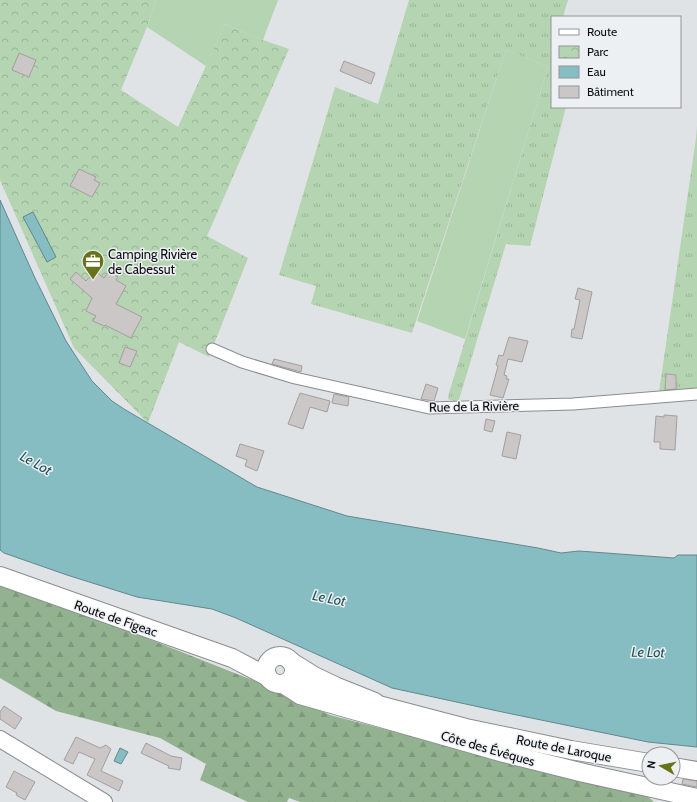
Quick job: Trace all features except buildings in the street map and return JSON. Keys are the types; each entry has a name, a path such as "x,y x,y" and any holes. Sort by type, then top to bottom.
{"main road":[{"name":"Route de Figeac","path":"0,576 232,658 255,662 280,672"},
{"name":"Route de Laroque","path":"280,672 337,695 387,706 466,728 571,750 641,762"},
{"name":"Côte des Évêques","path":"280,672 300,695 504,753 584,773 697,798"},
{"path":"681,768 697,771"}],"street":[{"name":"Rue de la Rivière","path":"212,349 242,362 295,378 429,408 573,404 697,394"},
{"path":"0,739 104,802"}],"green space":[{"path":"0,0 156,0 147,27 121,90 178,127 225,24 289,49 207,236 248,258 209,357 179,342 148,423 74,348 0,180"},
{"path":"156,0 278,0 263,40 225,24 206,66 147,27"},
{"path":"409,0 568,0 563,16 551,16 551,108 566,108 530,246 506,244 458,403 448,399 449,393 548,67 506,50 412,333 311,304 316,286 279,275 335,87 378,104"},
{"path":"506,50 548,67 465,339 417,321"},
{"path":"697,126 697,390 659,392 696,138"},
{"path":"0,582 260,683 330,715 491,757 540,772 647,796 654,802 300,802 289,798 287,802 248,802 200,780 206,764 160,738 56,711 0,678"}],"water":[{"name":"Le Lot","path":"0,200 35,278 66,341 92,381 112,401 124,409 257,487 347,516 561,553 579,551 674,558 678,555 697,555 697,747 648,742 392,688 236,618 212,609 137,597 67,575 4,553 0,550"},
{"path":"33,212 56,257 47,262 23,217"},
{"path":"120,748 128,752 121,764 114,761"}],"place":[{"name":"Camping Rivière de Cabessut","path":"93,280"}]}
